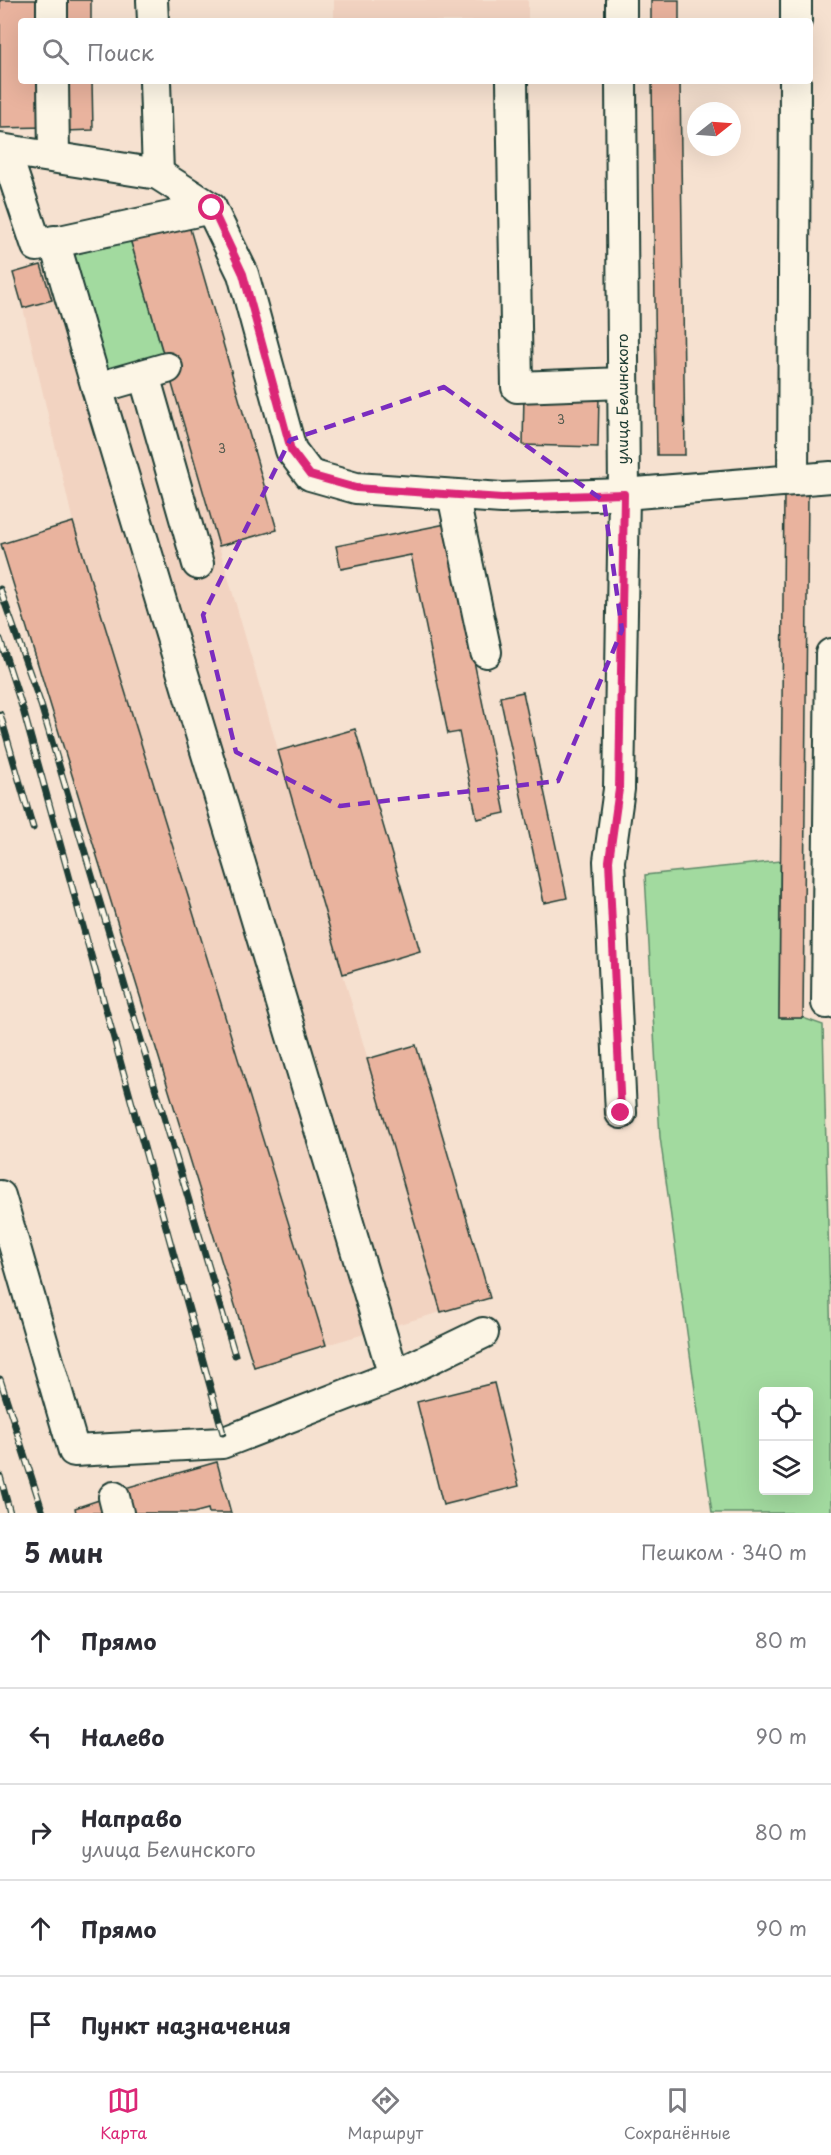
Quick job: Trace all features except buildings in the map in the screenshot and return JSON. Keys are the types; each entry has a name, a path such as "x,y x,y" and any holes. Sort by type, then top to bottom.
{"street":[{"path":"52,0 52,18"},
{"path":"152,0 153,18"},
{"path":"621,0 621,18"},
{"path":"796,0 796,18"},
{"path":"53,84 54,156"},
{"path":"155,84 158,174"},
{"path":"512,84 517,387 623,383"},
{"name":"улица Белинского","path":"621,84 624,494 619,789 609,861 621,1113"},
{"path":"793,480 795,84"},
{"path":"212,208 36,246 3,150 54,156 158,174 212,208 243,274 291,450 310,475 356,488 502,498 624,494 831,477"},
{"path":"54,241 394,1376"},
{"path":"97,388 156,371 198,564"},
{"path":"453,495 486,652"},
{"path":"826,1003 831,654"},
{"path":"0,1196 74,1451 222,1443 394,1376 483,1333"}],"highlighted area":[{"path":"444,387 604,501 622,630 558,781 340,806 236,752 203,615 290,440"}],"shaded area":[{"path":"334,0 528,0 528,18 334,18"},
{"path":"130,239 441,1312 326,1345 73,522 23,308 52,300 41,265"}],"green space":[{"path":"130,239 167,368 101,383 60,259"},
{"path":"780,861 779,1018 803,1018 823,1025 831,1346 831,1513 712,1513 660,1137 645,875"}],"railway":[{"path":"0,589 41,705 235,1355"},
{"path":"0,639 24,713 223,1433"},
{"path":"0,714 33,828"},
{"path":"0,1379 43,1513"},
{"path":"0,1476 10,1513"}],"route":[{"path":"212,208 243,274 291,450 310,475 356,488 502,498 624,494 619,789 609,861 621,1113"}]}
